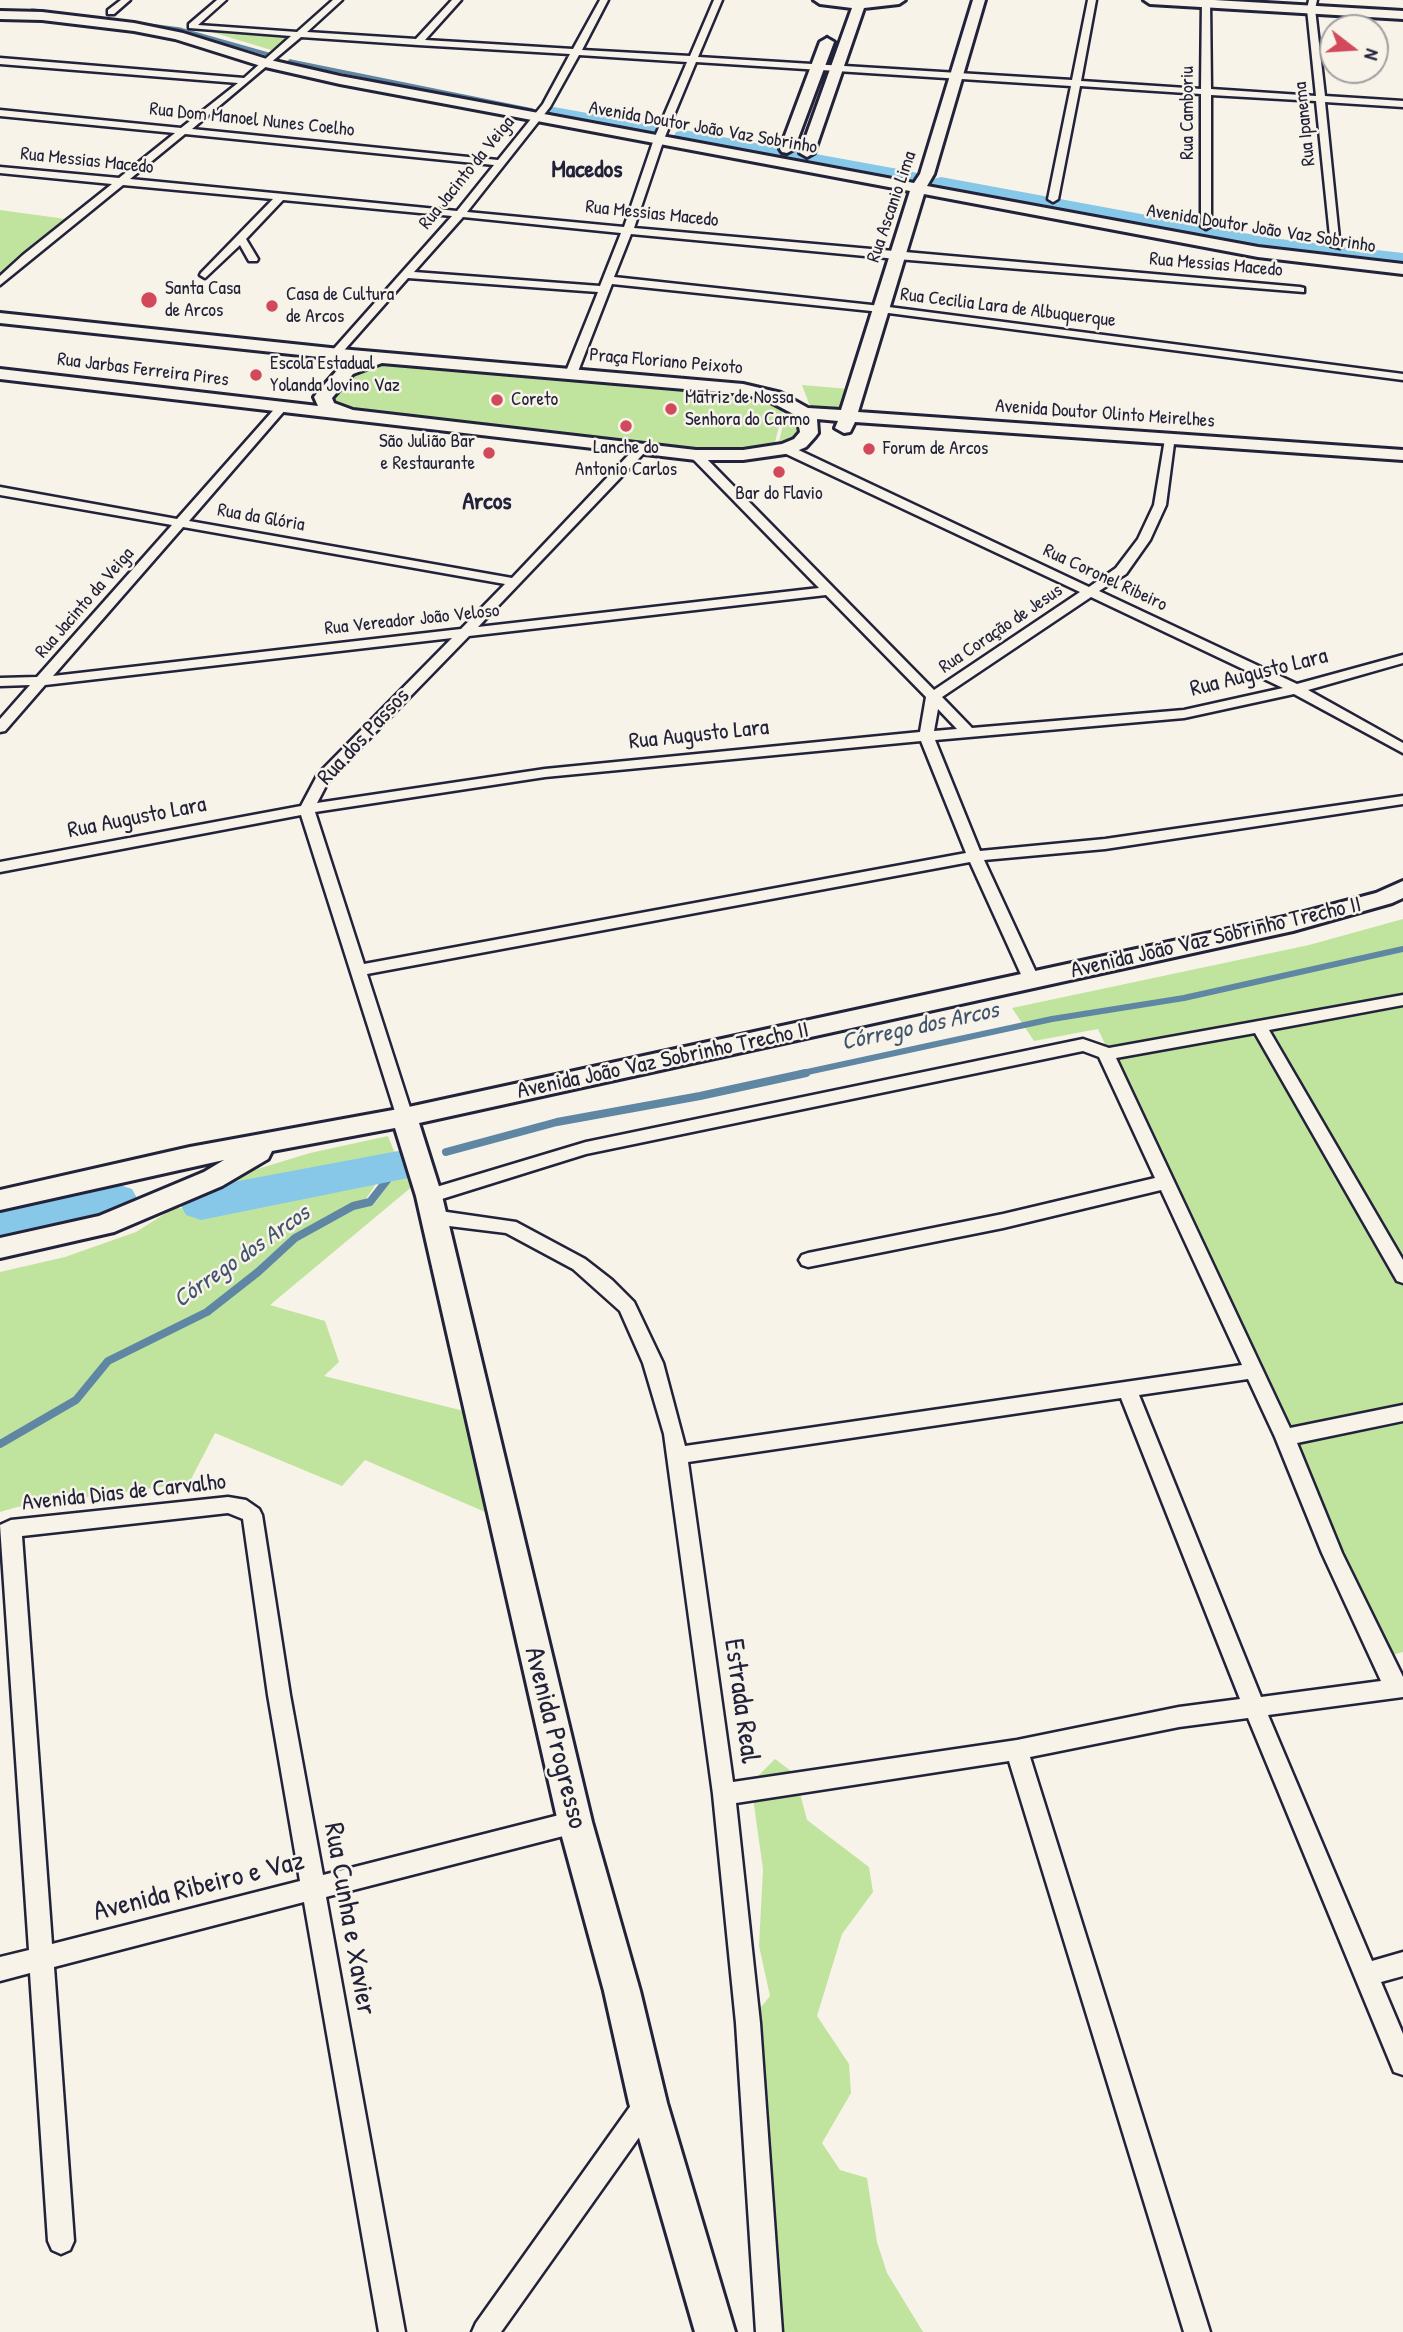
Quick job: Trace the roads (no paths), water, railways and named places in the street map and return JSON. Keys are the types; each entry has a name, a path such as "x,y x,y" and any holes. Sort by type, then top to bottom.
{"street":[{"path":"111,12 126,0"},
{"path":"195,27 222,0"},
{"path":"0,282 266,64 338,0"},
{"path":"418,42 457,0"},
{"name":"Rua Jacinto da Veiga","path":"338,354 461,213 547,105 604,0"},
{"path":"570,374 628,229 662,133 718,0"},
{"path":"820,0 837,17"},
{"path":"787,149 837,17 859,5 899,0"},
{"name":"Rua Ascanio Lima","path":"846,423 920,178 979,0"},
{"path":"1053,199 1092,0"},
{"path":"1150,0 1313,5"},
{"path":"1234,0 1403,12"},
{"name":"Rua Camboriu","path":"1205,225 1206,2"},
{"name":"Avenida Doutor João Vaz Sobrinho","path":"26,5 178,36 266,64 537,118 787,149 847,160"},
{"name":"Avenida Doutor João Vaz Sobrinho","path":"0,15 26,5 111,12 195,27 278,52 547,105 662,133 1168,219"},
{"path":"807,153 859,5"},
{"name":"Rua Ipanema","path":"1313,5 1336,246"},
{"path":"195,27 1403,104"},
{"path":"0,61 246,80"},
{"name":"Rua Dom Manoel Nunes Coelho","path":"0,113 500,163"},
{"name":"Rua Messias Macedo","path":"0,170 897,256 1300,290"},
{"name":"Avenida Doutor João Vaz Sobrinho","path":"920,178 1258,252 1403,269"},
{"path":"205,275 281,197"},
{"path":"241,239 253,259"},
{"name":"Avenida Doutor João Vaz Sobrinho","path":"1300,241 1403,253"},
{"name":"Rua Cecilia Lara de Albuquerque","path":"406,275 606,284 881,309 1403,377"},
{"name":"Praça Floriano Peixoto","path":"0,318 338,354 743,389 775,397 804,413"},
{"path":"286,408 314,399 345,365 338,354"},
{"path":"348,413 327,406 323,397 346,370 382,358"},
{"name":"Rua Jarbas Ferreira Pires","path":"0,374 286,408"},
{"path":"286,408 696,455 743,455 786,449 800,443 809,433 804,413"},
{"name":"Rua Jacinto da Veiga","path":"0,729 179,523 286,408"},
{"name":"Avenida Doutor Olinto Meirelhes","path":"804,413 846,423 1354,458 1403,467"},
{"name":"Avenida Doutor Olinto Meirelhes","path":"809,433 846,423"},
{"name":"Rua Coração de Jesus","path":"926,736 933,697 1121,570 1144,540 1160,505 1170,445"},
{"name":"Rua Coronel Ribeiro","path":"786,449 1296,689 1403,749"},
{"name":"Rua dos Passos","path":"408,1128 307,809 323,777 515,582 640,450"},
{"path":"696,455 968,732"},
{"name":"Avenida Doutor Olinto Meirelhes","path":"1354,458 1403,455"},
{"name":"Rua da Glória","path":"0,491 515,582"},
{"name":"Rua Vereador João Veloso","path":"0,682 44,681 828,591"},
{"name":"Rua Augusto Lara","path":"0,867 307,809 545,774 968,732 1184,714 1296,689 1403,659"},
{"path":"926,736 975,856 1032,981"},
{"path":"360,970 975,856 1105,844 1403,800"},
{"name":"Avenida João Vaz Sobrinho Trecho II","path":"0,1200 190,1157 408,1128 1032,981 1293,923 1384,898 1403,888"},
{"path":"1106,1054 1403,999"},
{"path":"1259,1026 1403,1276"},
{"path":"429,1198 586,1148 1083,1045 1100,1049 1106,1054 1285,1437 1332,1553 1399,1688 1179,1717 1017,1750 724,1794"},
{"name":"Avenida Progresso","path":"408,1128 429,1198 575,1822 622,1991 648,2103 715,2332"},
{"path":"0,1248 104,1226 213,1179 272,1144"},
{"path":"135,1170 150,1178 156,1189 155,1197 145,1209"},
{"path":"808,1260 1003,1221 1165,1182"},
{"name":"Estrada Real","path":"429,1198 510,1227 569,1258 605,1285 626,1307 653,1363 677,1455 724,1794 748,2023 769,2332"},
{"path":"677,1455 1252,1371"},
{"path":"1128,1391 1254,1707 1403,2063"},
{"path":"1285,1437 1403,1413"},
{"name":"Avenida Dias de Carvalho","path":"6,1532 228,1505 239,1506 252,1515"},
{"name":"Rua Cunha e Xavier","path":"252,1515 279,1696 393,2332"},
{"path":"6,1532 43,1957 61,2241"},
{"path":"1017,1750 1197,2332"},
{"name":"Avenida Ribeiro e Vaz","path":"0,1969 575,1822"},
{"path":"1366,1975 1403,1964"},
{"path":"485,2332 648,2103"}],"waterway":[{"path":"32,10 179,29 271,55"},
{"path":"290,61 532,110"},
{"path":"554,114 654,132"},
{"path":"684,137 909,178"},
{"path":"941,184 1271,245 1403,261"},
{"name":"Córrego dos Arcos","path":"798,1074 1052,1019 1184,998 1403,949"},
{"name":"Córrego dos Arcos","path":"446,1152 557,1122 700,1096 806,1073"},
{"name":"Córrego dos Arcos","path":"0,1444 76,1400 108,1361 207,1312 258,1272 295,1238 353,1206 370,1202 398,1166"},
{"path":"201,1204 398,1166"},
{"path":"0,1226 117,1200"}],"place":[{"name":"Santa Casa de Arcos","path":"149,300"},
{"name":"Casa de Cultura de Arcos","path":"272,306"},
{"name":"Escola Estadual Yolanda Jovino Vaz","path":"256,375"},
{"name":"Coreto","path":"497,400"},
{"name":"Matriz de Nossa Senhora do Carmo","path":"671,409"},
{"name":"Lanche do Antonio Carlos","path":"626,426"},
{"name":"Forum de Arcos","path":"869,449"},
{"name":"São Julião Bar e Restaurante","path":"489,453"},
{"name":"Bar do Flavio","path":"779,472"}],"district":[{"name":"Macedos","path":"587,171"},
{"name":"Arcos","path":"487,503"}]}
